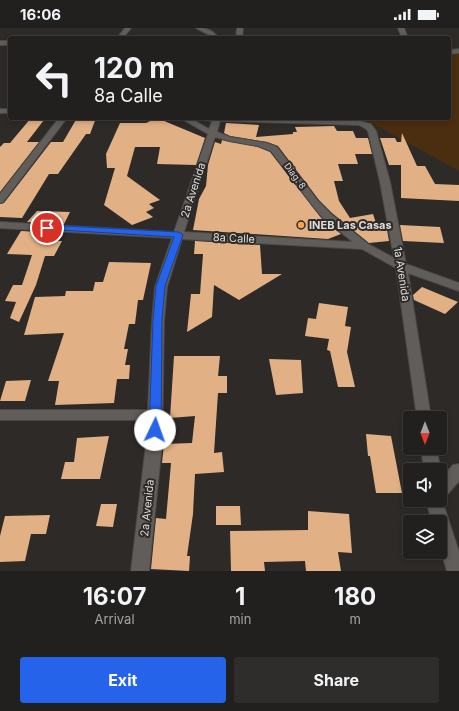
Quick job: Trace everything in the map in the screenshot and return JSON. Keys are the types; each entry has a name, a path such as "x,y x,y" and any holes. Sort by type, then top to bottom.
{"street":[{"path":"122,36 128,28"},
{"path":"198,28 210,32 214,36"},
{"path":"0,200 61,120"},
{"name":"Diag. 8","path":"188,120 212,134 267,145 274,149 304,189 327,216 364,246"},
{"name":"2a Avenida","path":"140,571 154,444 158,321 161,286 216,120"},
{"name":"1a Avenida","path":"288,120 360,122 368,126 372,132 390,204 423,411"},
{"name":"8a Calle","path":"0,225 364,246 400,266 459,287"},
{"path":"0,415 156,415"},
{"path":"447,483 459,470"},
{"path":"436,507 456,571"}],"shaded area":[{"path":"451,53 459,53 459,171 367,120 451,120"}],"building":[{"path":"29,120 44,120 27,142 39,142 0,192 0,147 4,143 10,143"},
{"path":"76,120 95,120 90,134 86,134 58,174 49,174 22,218 0,217 0,204 4,203 51,142 63,142"},
{"path":"153,120 162,120 205,138 196,165 157,164 160,147 135,147 127,176 160,200 149,204 154,208 146,212 153,217 132,225 104,205 115,168 107,168 106,154 120,123 146,123"},
{"path":"226,123 259,125 256,137 293,134 293,132 297,132 295,127 334,126 337,131 353,131 356,138 368,138 372,154 355,154 358,164 338,164 343,181 334,181 339,201 350,218 373,214 376,223 386,224 389,241 369,243 332,213 319,200 278,146 267,142 230,136 224,133"},
{"path":"402,133 417,166 425,166 435,184 459,185 459,201 401,198 401,165 389,165 380,138 395,138 397,142 401,142"},
{"path":"222,140 258,147 270,152 322,219 341,234 328,239 193,230 199,199 206,186 208,165 215,142 221,144"},
{"path":"37,211 70,212 64,224 27,222"},
{"path":"400,225 440,227 444,243 403,241"},
{"path":"21,231 59,233 54,241 62,241 54,256 45,256 36,285 19,322 10,318 16,302 5,301 13,285 22,285 32,255 7,254"},
{"path":"195,241 260,245 262,274 282,274 239,300 214,285 212,317 187,332 191,294 200,294 203,254 194,254"},
{"path":"109,262 151,263 143,300 138,300 135,324 129,324 124,349 128,349 125,365 130,365 129,379 117,379 114,403 55,405 59,381 48,381 64,333 24,335 35,297 65,296 66,291 93,291 95,282 103,282"},
{"path":"422,287 458,302 445,314 414,300 413,295"},
{"path":"319,303 348,307 345,326 351,327 347,352 355,387 338,387 330,351 327,350 329,339 305,336 308,318 316,319"},
{"path":"174,356 220,356 218,376 227,376 227,393 218,393 214,453 222,452 224,472 195,474 193,514 187,556 190,556 189,571 151,569 156,518 166,519 171,463 162,463 164,444 192,443 195,416 170,418"},
{"path":"269,359 301,360 303,393 276,395"},
{"path":"31,380 25,401 0,401 6,381"},
{"path":"366,434 391,436 402,493 376,493 370,456 368,456"},
{"path":"109,436 100,479 61,479 65,462 74,462 77,438"},
{"path":"101,504 117,504 113,527 96,526"},
{"path":"216,506 240,506 241,525 216,525"},
{"path":"308,511 349,514 352,553 338,552 341,571 306,571 305,561 264,562 265,571 231,571 230,531 308,530"},
{"path":"50,515 46,534 31,534 25,561 0,562 0,536 5,516"}],"place":[{"name":"INEB Las Casas","path":"301,225"}],"route":[{"path":"47,228 179,235 161,286 158,321 155,430"}]}
